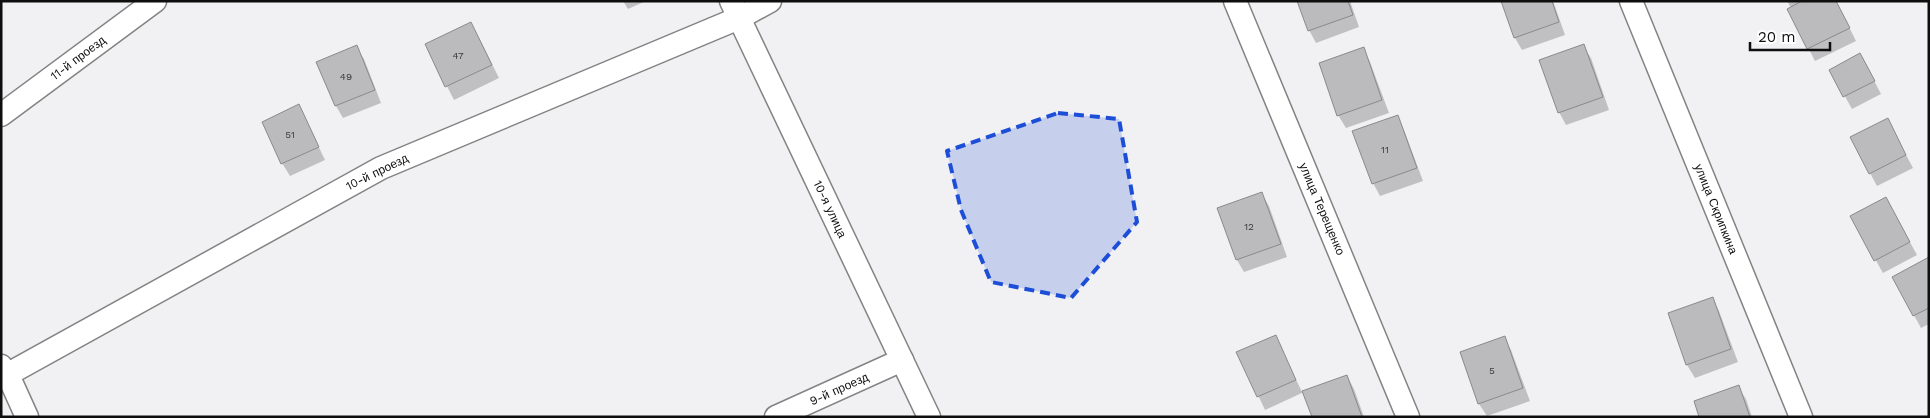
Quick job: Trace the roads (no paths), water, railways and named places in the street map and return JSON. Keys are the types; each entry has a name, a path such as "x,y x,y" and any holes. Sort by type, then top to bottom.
{"street":[{"name":"11-й проезд","path":"1,115 155,1"},
{"name":"10-й проезд","path":"4,373 381,168 735,10 770,1"},
{"name":"улица Терещенко","path":"1235,1 1408,417"},
{"name":"улица Скрипкина","path":"1631,1 1801,417"},
{"name":"10-я улица","path":"735,10 929,417"},
{"name":"9-й проезд","path":"776,417 902,360"},
{"path":"4,373 27,417"}]}
